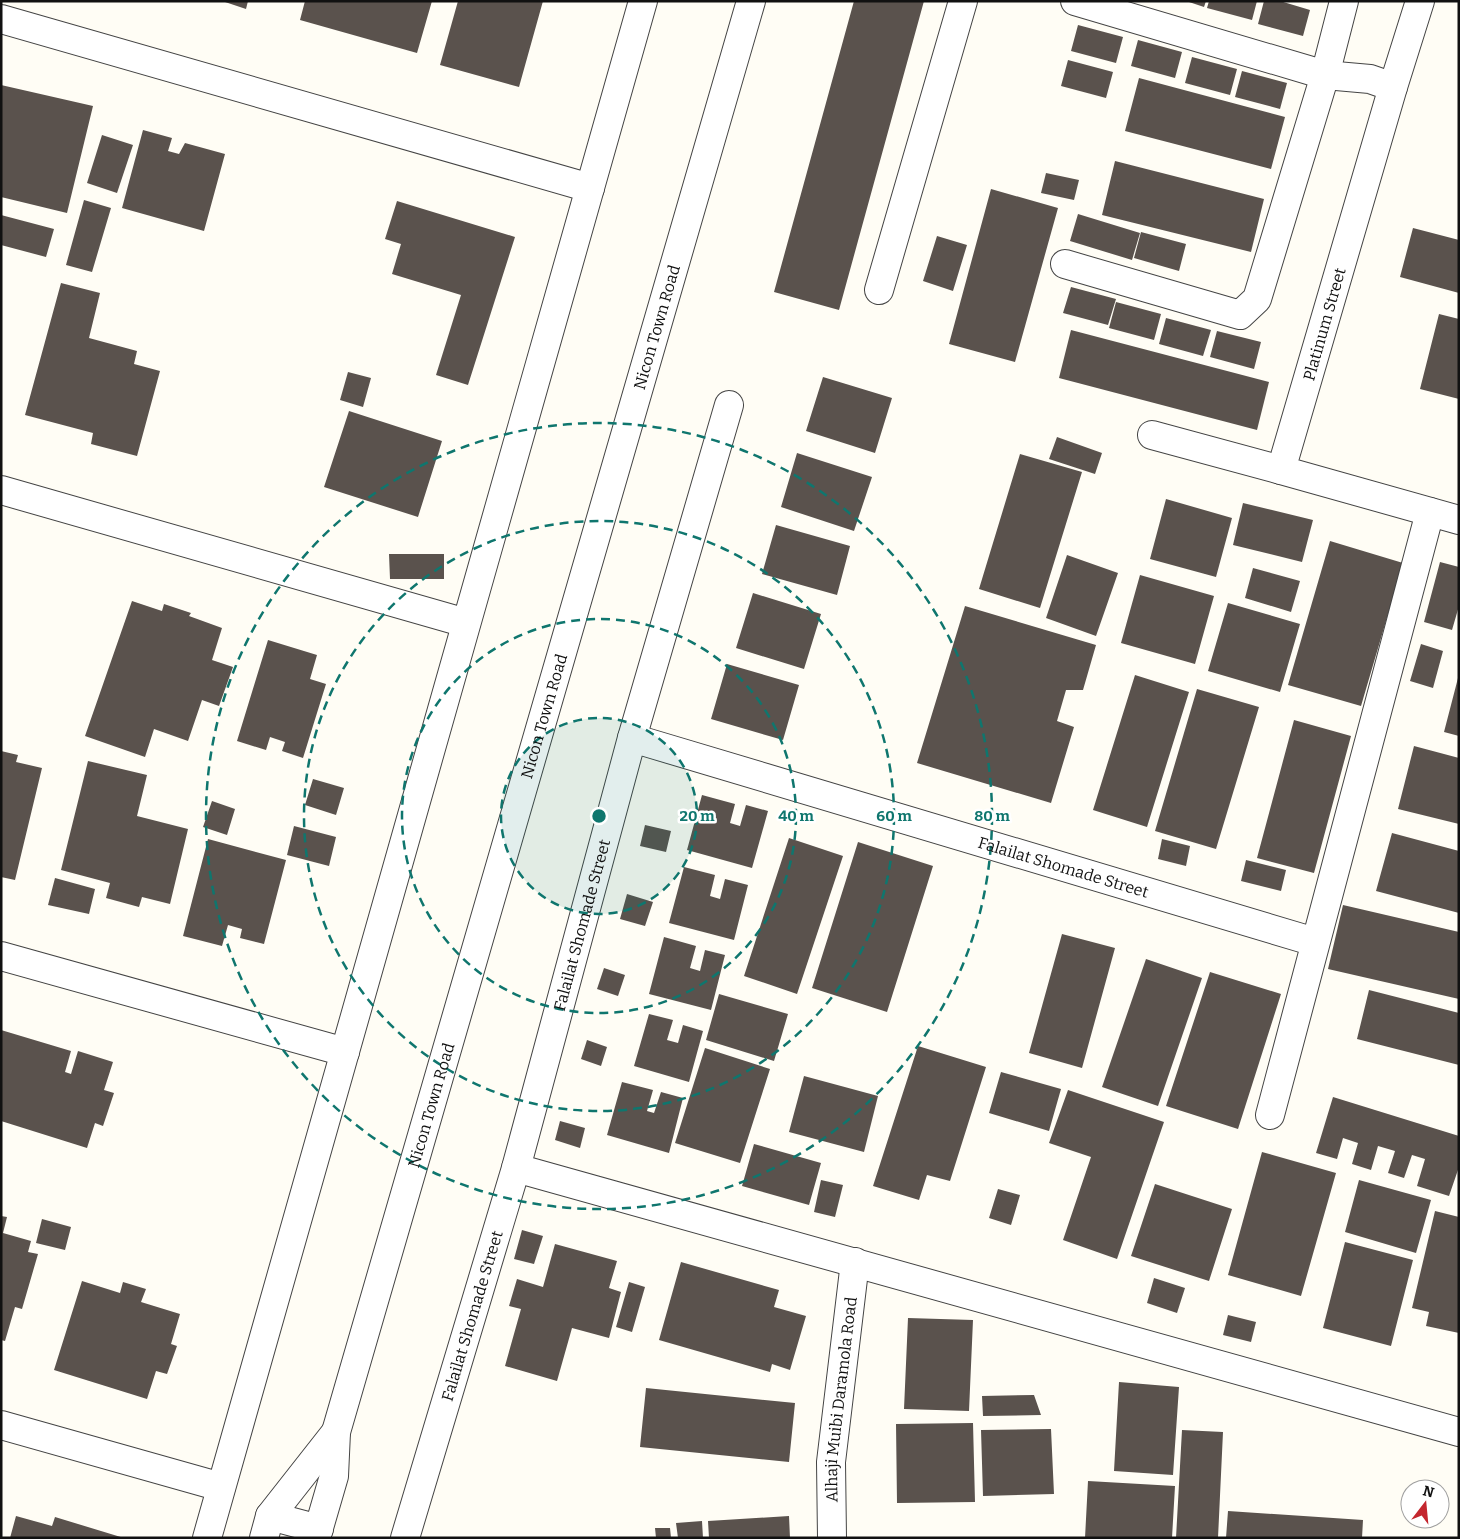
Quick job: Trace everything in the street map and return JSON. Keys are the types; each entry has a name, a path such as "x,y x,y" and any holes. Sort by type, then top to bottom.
{"street":[{"path":"207,1538 643,1"},
{"name":"Nicon Town Road","path":"317,1533 334,1476 336,1432 752,1"},
{"path":"879,290 962,1"},
{"path":"1075,1 1325,75 1370,79 1393,87"},
{"path":"1065,264 1240,315 1257,299 1325,75 1344,1"},
{"name":"Platinum Street","path":"1281,470 1420,1"},
{"path":"1,19 590,188"},
{"path":"632,738 729,404"},
{"path":"1152,436 1459,520"},
{"path":"1,490 466,623"},
{"path":"1270,1115 1430,512"},
{"name":"Falailat Shomade Street","path":"405,1538 516,1168 632,738 1315,942"},
{"path":"1,956 345,1052"},
{"path":"516,1168 1459,1432"},
{"name":"Alhaji Muibi Daramola Road","path":"832,1538 831,1462 855,1262"},
{"path":"1,1425 222,1487"},
{"name":"Nicon Town Road","path":"267,1527 336,1432"},
{"path":"267,1527 317,1533"}],"building":[{"path":"222,1 248,1 246,9"},
{"path":"305,1 432,1 417,53 300,20"},
{"path":"458,1 543,1 519,87 440,65"},
{"path":"854,1 924,1 839,310 774,292"},
{"path":"1186,1 1206,1 1204,7"},
{"path":"1209,1 1257,1 1252,20 1207,8"},
{"path":"1264,1 1280,1 1310,10 1303,36 1258,24"},
{"path":"1078,25 1123,37 1116,63 1071,51"},
{"path":"1138,40 1182,52 1175,78 1131,66"},
{"path":"1192,57 1237,69 1230,95 1185,83"},
{"path":"1068,60 1113,72 1106,98 1061,86"},
{"path":"1242,71 1287,83 1280,109 1235,97"},
{"path":"1139,78 1285,117 1271,169 1125,131"},
{"path":"1,85 93,106 67,213 1,197"},
{"path":"143,130 172,138 168,151 179,154 185,143 225,154 204,231 122,208"},
{"path":"102,135 133,145 117,193 87,183"},
{"path":"1115,161 1264,199 1251,252 1102,215"},
{"path":"1046,173 1079,180 1074,200 1041,193"},
{"path":"991,189 1058,208 1015,362 949,344"},
{"path":"84,200 111,208 92,272 66,265"},
{"path":"397,201 515,237 468,385 436,375 461,295 392,274 401,244 385,239"},
{"path":"1078,214 1140,233 1132,260 1070,241"},
{"path":"1,215 54,229 46,257 1,245"},
{"path":"1413,228 1459,240 1459,293 1400,277"},
{"path":"1141,232 1186,244 1179,271 1134,258"},
{"path":"937,236 967,245 953,291 923,281"},
{"path":"61,283 100,293 89,338 137,351 134,364 160,371 137,456 91,444 93,433 25,415"},
{"path":"1071,287 1116,299 1108,325 1063,313"},
{"path":"1116,302 1161,314 1154,340 1109,328"},
{"path":"1439,314 1459,319 1459,399 1420,389"},
{"path":"1166,318 1211,330 1203,356 1159,344"},
{"path":"1071,330 1269,382 1257,430 1059,378"},
{"path":"1217,331 1261,342 1254,369 1210,357"},
{"path":"348,372 371,378 363,407 340,400"},
{"path":"823,377 892,398 875,453 806,431"},
{"path":"349,411 442,441 418,517 324,487"},
{"path":"1057,437 1102,453 1095,474 1049,459"},
{"path":"797,453 872,477 854,531 781,507"},
{"path":"1020,454 1082,472 1040,608 979,589"},
{"path":"1166,499 1232,518 1216,577 1150,559"},
{"path":"1243,503 1313,520 1302,562 1233,545"},
{"path":"776,525 850,546 837,595 762,574"},
{"path":"1330,541 1403,563 1361,706 1288,685"},
{"path":"389,554 444,554 444,579 390,579"},
{"path":"1067,555 1118,573 1096,636 1046,618"},
{"path":"1440,562 1459,567 1459,606 1452,630 1424,622"},
{"path":"1253,568 1300,581 1291,612 1245,598"},
{"path":"1140,575 1214,596 1195,664 1121,643"},
{"path":"753,593 821,614 804,669 736,648"},
{"path":"132,601 162,611 164,604 191,613 189,616 222,628 212,660 233,667 219,706 202,700 188,741 154,729 145,757 85,736"},
{"path":"1228,603 1300,624 1280,692 1208,671"},
{"path":"965,606 1096,645 1083,690 1066,690 1057,721 1074,727 1051,803 917,763"},
{"path":"268,640 317,655 310,679 326,684 303,758 282,751 285,742 270,737 266,750 237,741"},
{"path":"1421,644 1443,651 1433,688 1410,681"},
{"path":"727,664 799,685 783,740 711,719"},
{"path":"1135,675 1189,692 1147,827 1093,810"},
{"path":"1459,678 1459,736 1444,732"},
{"path":"1197,689 1259,707 1216,849 1155,831"},
{"path":"1294,720 1351,736 1314,873 1257,858"},
{"path":"1414,746 1459,758 1459,824 1398,809"},
{"path":"1,751 18,755 16,762 42,768 15,880 1,877"},
{"path":"88,761 147,775 137,816 188,829 170,904 142,897 139,907 106,898 110,883 61,870"},
{"path":"313,779 344,788 336,815 305,805"},
{"path":"702,795 735,804 730,823 740,826 746,805 768,811 752,868 687,850"},
{"path":"212,801 235,809 227,835 203,827"},
{"path":"645,825 671,831 666,852 640,846"},
{"path":"294,826 336,837 329,866 287,855"},
{"path":"1392,833 1459,851 1459,913 1376,891"},
{"path":"789,838 843,856 797,994 744,976"},
{"path":"208,839 286,860 264,944 240,938 242,929 228,925 222,946 183,936"},
{"path":"1162,839 1190,846 1186,866 1158,859"},
{"path":"858,842 933,866 887,1012 812,988"},
{"path":"1246,860 1286,870 1281,891 1241,881"},
{"path":"684,867 715,875 710,896 720,899 725,879 748,885 734,940 669,923"},
{"path":"55,878 95,889 89,914 48,905"},
{"path":"627,894 653,902 645,926 620,919"},
{"path":"1343,905 1459,932 1459,999 1328,969"},
{"path":"1062,934 1115,948 1082,1068 1029,1053"},
{"path":"664,937 696,946 690,968 700,971 705,950 725,955 711,1010 649,994"},
{"path":"1146,959 1202,978 1158,1106 1102,1087"},
{"path":"604,968 625,975 618,996 597,989"},
{"path":"1210,972 1281,994 1238,1129 1166,1106"},
{"path":"1369,990 1459,1013 1459,1065 1357,1039"},
{"path":"719,994 788,1014 774,1061 706,1040"},
{"path":"649,1014 673,1020 667,1040 678,1043 683,1025 703,1031 689,1082 634,1066"},
{"path":"1,1030 71,1051 65,1072 71,1074 78,1051 113,1062 104,1090 114,1093 103,1126 95,1123 87,1148 1,1121"},
{"path":"587,1040 607,1047 601,1066 581,1059"},
{"path":"918,1046 986,1067 950,1181 927,1175 919,1200 873,1186"},
{"path":"705,1048 770,1069 740,1163 675,1143"},
{"path":"1001,1072 1061,1089 1049,1131 989,1113"},
{"path":"804,1076 878,1096 864,1152 789,1132"},
{"path":"622,1082 653,1090 647,1111 654,1113 661,1092 683,1098 669,1153 607,1135"},
{"path":"1068,1090 1164,1122 1117,1259 1063,1240 1091,1157 1049,1143"},
{"path":"1333,1097 1459,1136 1459,1167 1449,1196 1417,1186 1425,1159 1412,1155 1404,1178 1388,1173 1395,1151 1378,1146 1371,1170 1352,1164 1358,1143 1343,1138 1337,1159 1316,1153"},
{"path":"560,1121 585,1128 580,1148 555,1140"},
{"path":"754,1144 821,1163 809,1205 742,1186"},
{"path":"1262,1152 1336,1173 1301,1296 1228,1275"},
{"path":"821,1180 843,1185 835,1217 814,1212"},
{"path":"1359,1180 1431,1200 1416,1253 1345,1232"},
{"path":"1155,1184 1232,1209 1209,1281 1131,1256"},
{"path":"998,1189 1020,1195 1011,1225 989,1218"},
{"path":"1435,1211 1459,1217 1459,1333 1426,1326 1429,1312 1412,1308"},
{"path":"1,1216 7,1217 3,1233 31,1241 28,1252 38,1254 22,1309 15,1307 5,1341 1,1340"},
{"path":"42,1219 71,1227 65,1250 36,1243"},
{"path":"522,1230 543,1236 534,1264 514,1259"},
{"path":"1345,1242 1413,1260 1391,1346 1323,1328"},
{"path":"555,1244 617,1261 609,1288 621,1292 609,1338 572,1328 557,1381 505,1366 521,1309 509,1306 517,1279 543,1287"},
{"path":"681,1262 779,1290 774,1307 806,1316 790,1370 772,1364 770,1372 659,1340"},
{"path":"1154,1278 1185,1288 1177,1313 1147,1303"},
{"path":"82,1281 120,1293 123,1282 146,1289 141,1302 180,1314 171,1344 177,1346 167,1374 156,1371 147,1399 54,1370"},
{"path":"629,1282 645,1287 632,1332 616,1327"},
{"path":"1228,1315 1256,1322 1251,1342 1223,1335"},
{"path":"908,1318 973,1320 969,1411 904,1409"},
{"path":"1119,1382 1179,1387 1173,1475 1114,1471"},
{"path":"646,1388 795,1403 789,1462 640,1447"},
{"path":"1034,1395 1041,1415 983,1416 982,1396"},
{"path":"973,1423 975,1502 897,1503 896,1424"},
{"path":"1051,1429 1054,1494 983,1496 981,1430"},
{"path":"1182,1430 1223,1432 1218,1538 1176,1538"},
{"path":"1088,1481 1175,1486 1172,1538 1085,1538"},
{"path":"1228,1511 1363,1520 1362,1538 1226,1538"},
{"path":"16,1516 52,1526 55,1517 124,1538 10,1538"},
{"path":"789,1516 790,1538 709,1538 708,1521"},
{"path":"702,1521 703,1538 678,1538 676,1523"},
{"path":"655,1528 670,1528 671,1538 656,1538"}]}
